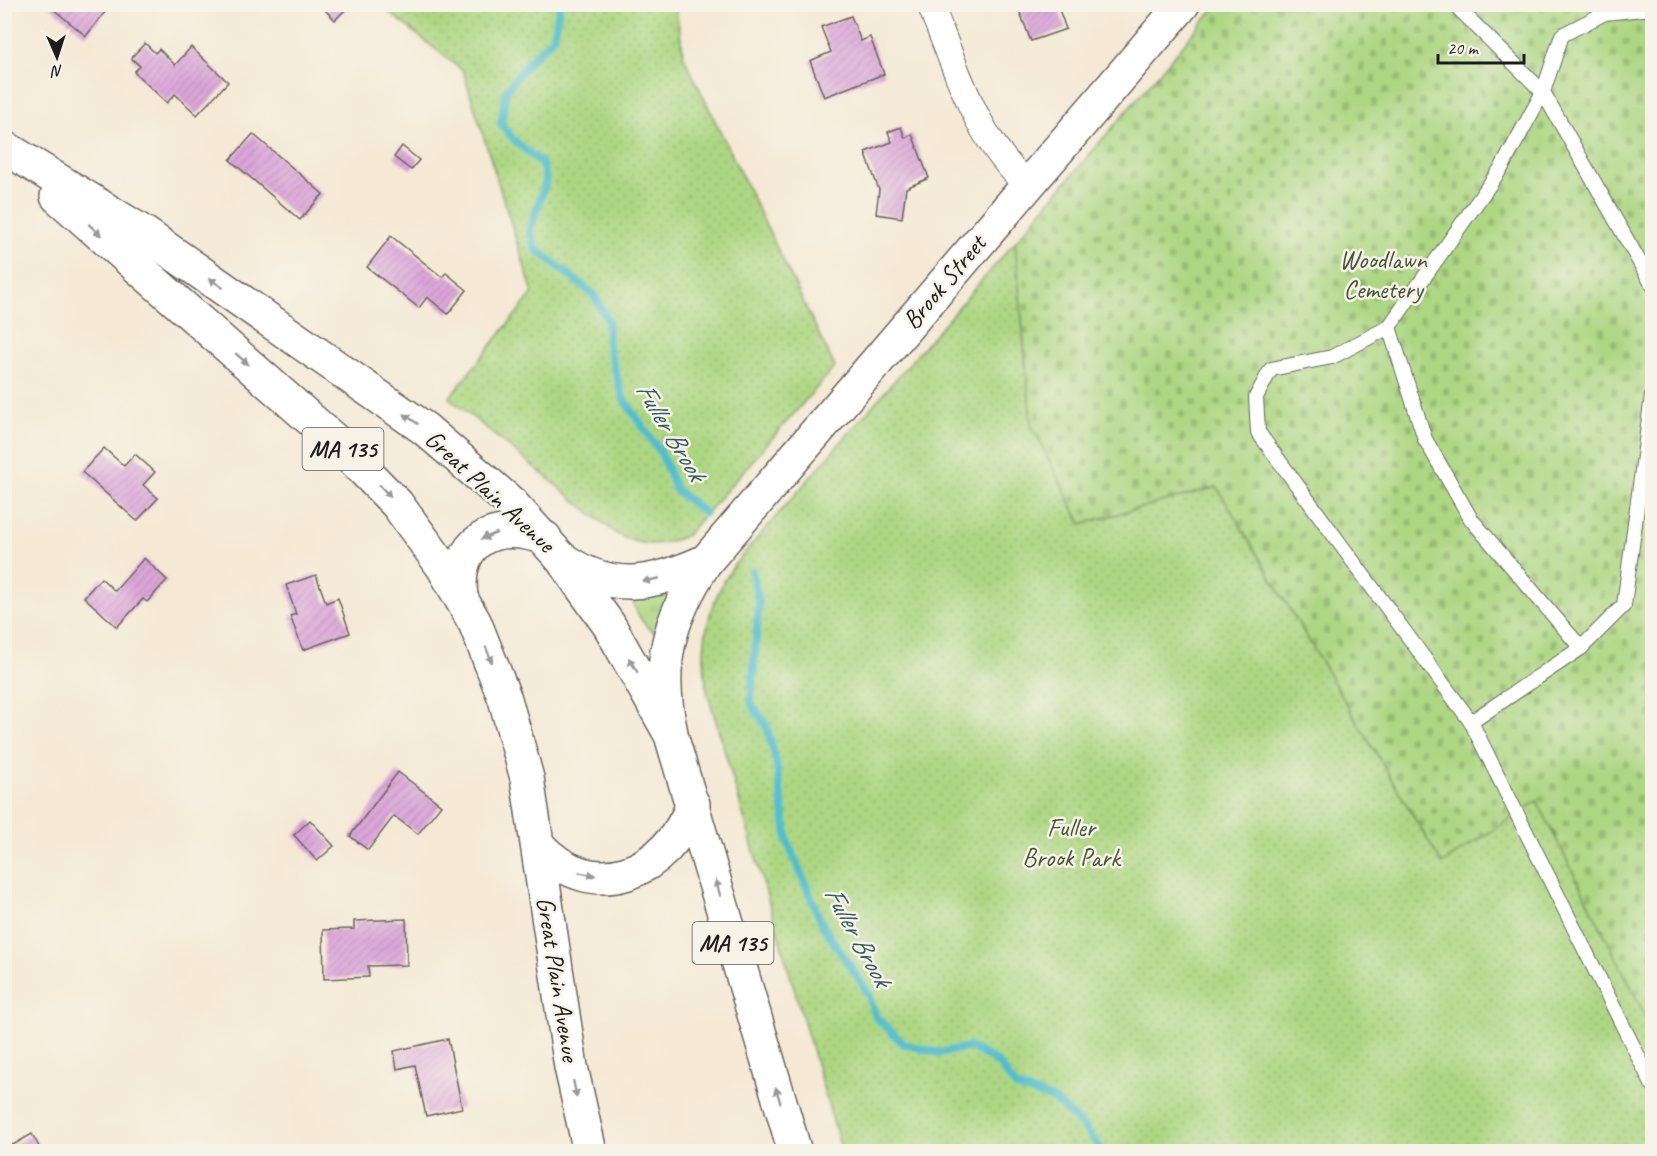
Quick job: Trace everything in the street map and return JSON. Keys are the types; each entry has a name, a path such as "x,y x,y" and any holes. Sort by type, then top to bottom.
{"main road":[{"name":"Brook Street","path":"671,735 664,694 665,654 676,616 706,561 1183,4"},
{"name":"Great Plain Avenue","path":"4,148 144,233 425,429 512,504 553,548 609,625 671,735 795,1152"},
{"name":"Great Plain Avenue","path":"4,148 334,440 370,475 413,524 461,597 486,649 515,728 527,778 571,1067 590,1152"},
{"path":"461,597 460,571 463,559 479,540 504,531 517,530 553,548"},
{"name":"Brook Street","path":"553,548 588,574 617,582 633,583 670,576 706,561"},
{"path":"538,845 558,864 580,873 605,876 634,872 659,857 672,845 681,832 693,804"}],"street":[{"path":"930,4 980,123 1001,157 1027,184"}],"lane":[{"path":"1454,4 1543,92 1653,284"},
{"path":"1653,8 1605,13 1562,35 1543,92 1502,167 1389,327 1332,357 1271,369 1256,397 1258,432 1471,722 1653,1084"},
{"path":"1389,327 1425,439 1471,519 1581,648"},
{"path":"1471,722 1581,648 1624,605 1653,396"}],"green space":[{"path":"380,5 675,5 684,57 835,367 687,535 668,542 651,544 633,541 615,533 449,398 533,293 463,71"},
{"name":"Woodlawn Cemetery","path":"1217,5 1652,5 1652,1029 1537,801 1442,864 1217,487 1081,524 1031,424 1015,242"},
{"name":"Fuller Brook Park","path":"1015,242 1031,424 1081,524 1217,487 1442,864 1537,801 1652,1029 1652,1151 842,1152 707,691 704,657 707,625 717,595 734,565"},
{"path":"678,583 656,633 640,616 634,605 632,594"}],"building":[{"path":"47,4 106,4 109,7 86,36"},
{"path":"325,4 351,4 335,20 322,7"},
{"path":"1057,4 1066,29 1031,41 1017,5 1010,8 1009,5"},
{"path":"851,16 861,41 870,37 884,74 824,97 810,61 831,52 821,27"},
{"path":"145,43 155,53 159,49 175,65 191,47 228,82 197,115 175,94 167,103 134,72 140,66 131,58"},
{"path":"901,127 905,138 912,134 929,178 906,188 902,218 876,214 879,190 865,152 892,142 888,132"},
{"path":"253,134 323,194 300,220 230,160"},
{"path":"402,146 419,160 411,170 394,157"},
{"path":"391,236 442,277 446,273 467,290 448,314 427,297 419,308 367,267"},
{"path":"104,448 124,466 135,454 155,472 143,485 158,498 137,521 82,472"},
{"path":"144,558 167,580 147,602 143,599 117,627 84,597 101,578 115,591"},
{"path":"316,575 326,603 338,598 350,633 303,650 290,616 296,614 286,585"},
{"path":"398,772 441,805 418,834 394,816 368,850 350,836"},
{"path":"310,820 334,846 317,861 294,835"},
{"path":"406,919 407,965 368,966 369,977 324,979 323,930 354,929 354,921"},
{"path":"448,1039 462,1108 426,1116 415,1065 397,1069 394,1051"},
{"path":"32,1134 42,1152 4,1152 4,1150"}],"waterway":[{"name":"Fuller Brook","path":"560,4 554,37 530,60 506,91 501,124 515,141 542,164 546,181 530,230 535,248 594,295 608,321 608,345 623,398 661,453 676,490 705,513"},
{"name":"Fuller Brook","path":"752,571 759,602 751,703 767,727 776,761 788,843 823,926 867,991 876,1017 904,1044 939,1053 970,1047 997,1062 1016,1087 1053,1099 1082,1125 1104,1152"}]}
